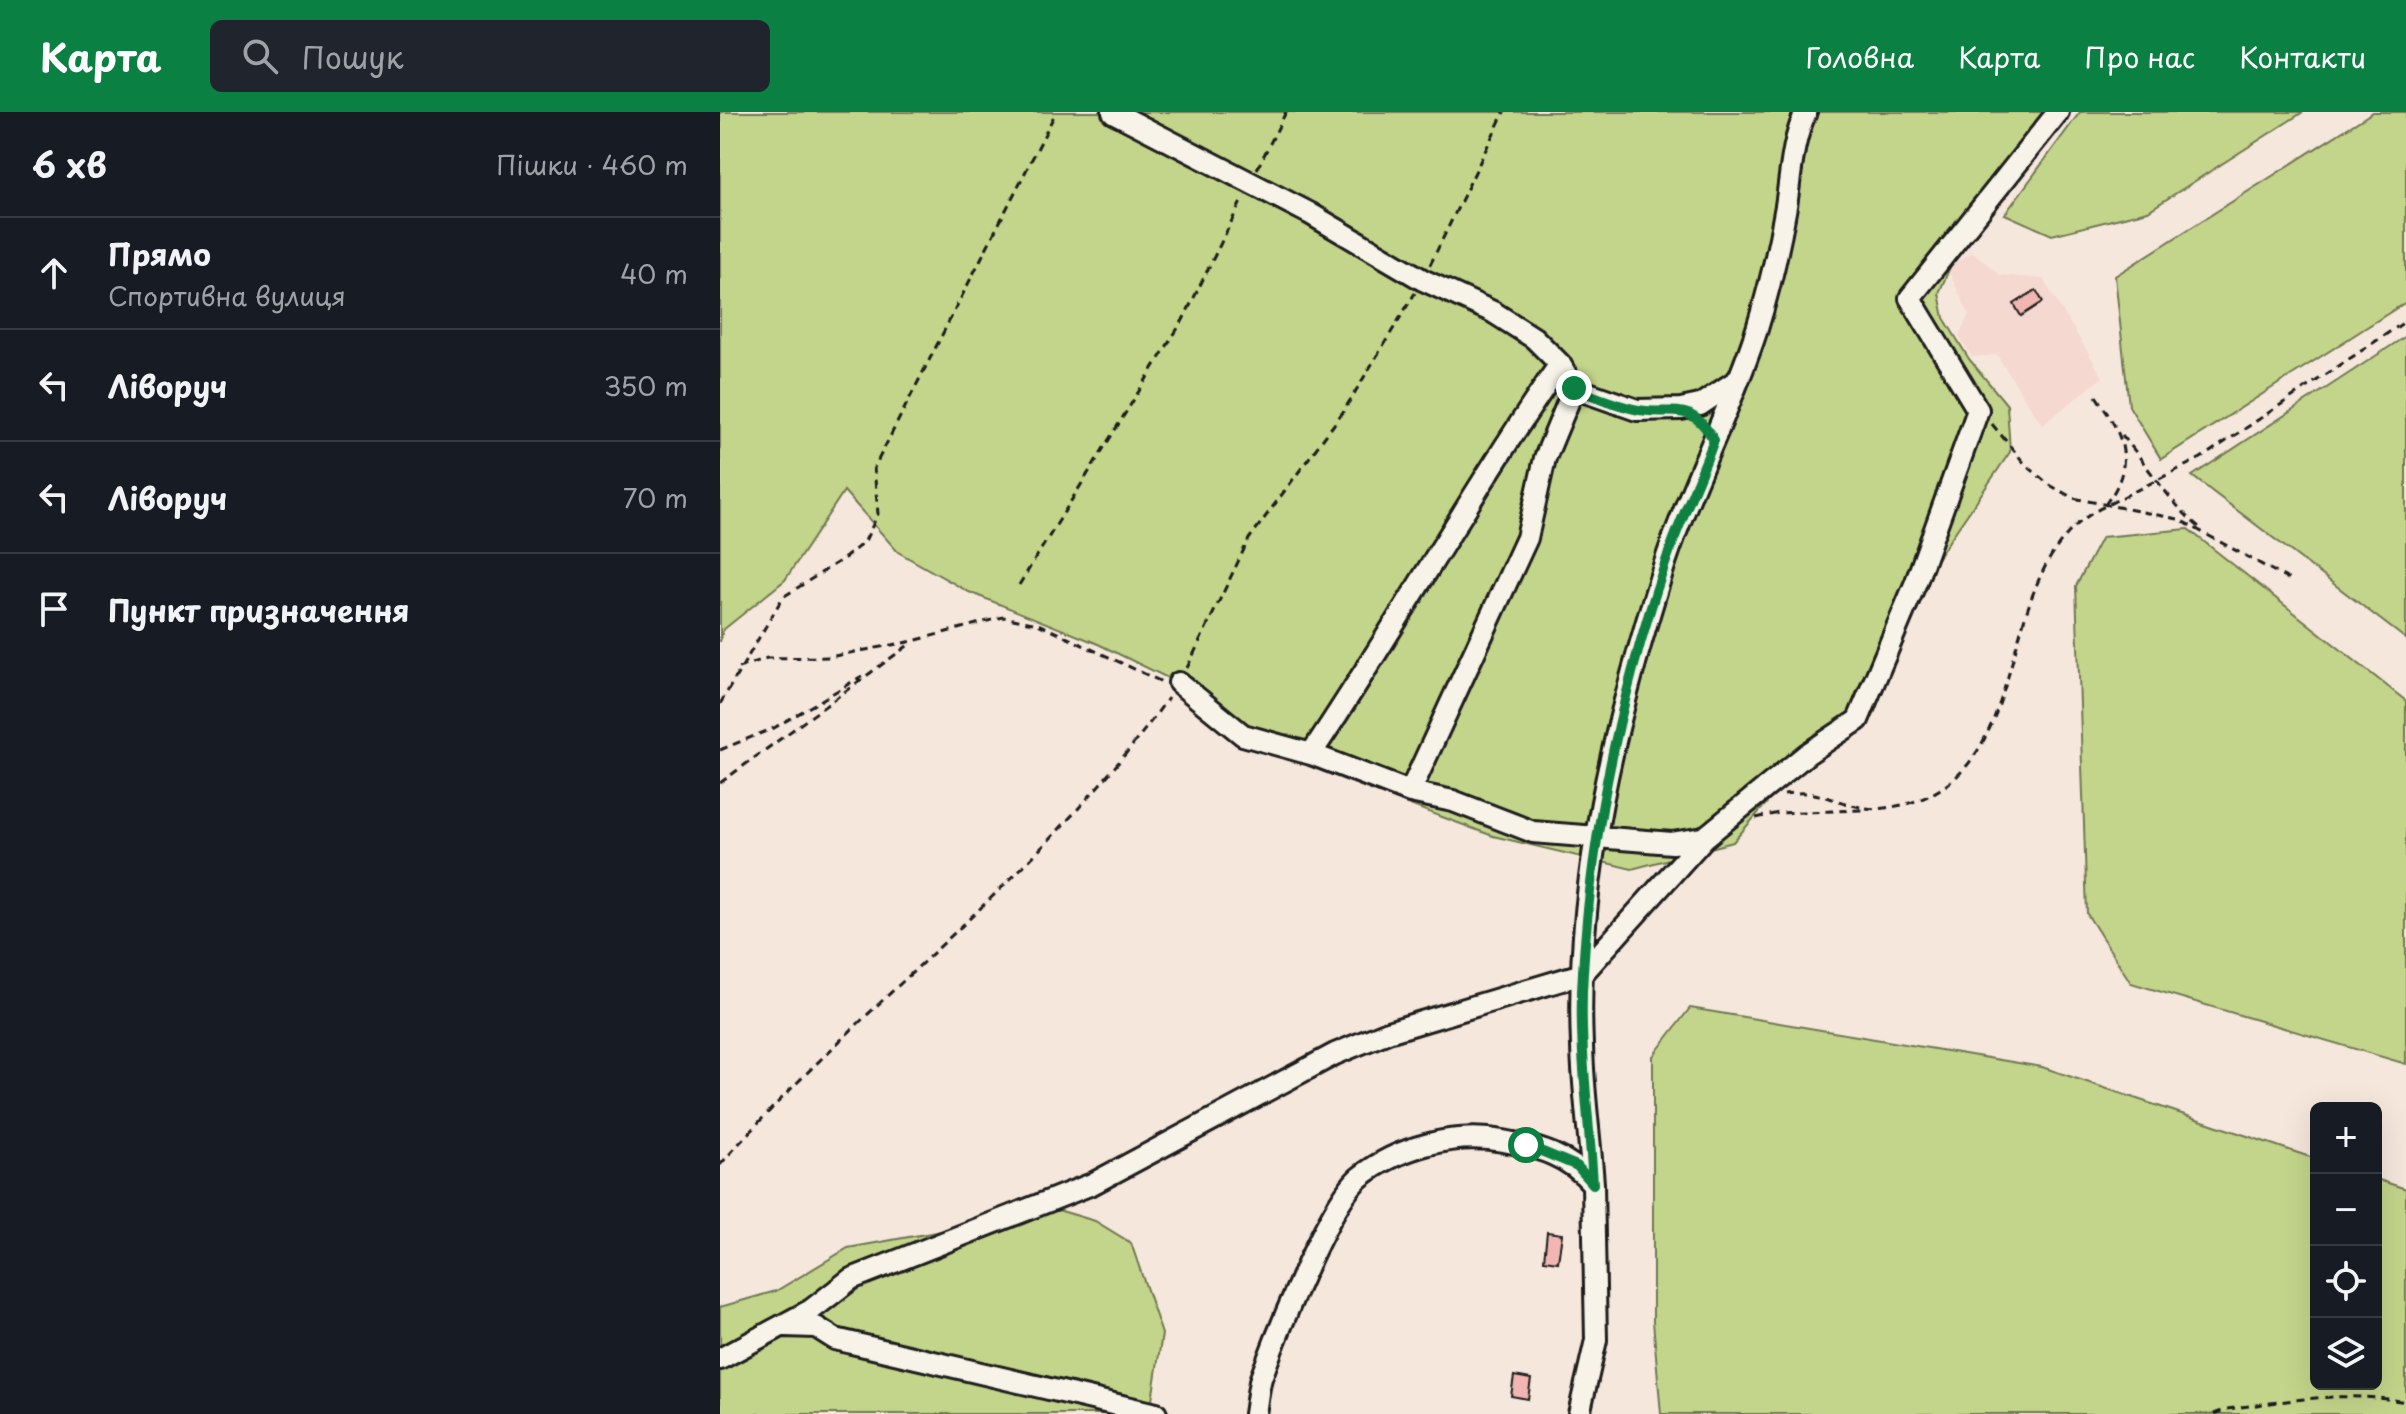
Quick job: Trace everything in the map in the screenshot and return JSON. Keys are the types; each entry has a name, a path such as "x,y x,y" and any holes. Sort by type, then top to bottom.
{"street":[{"path":"1113,112 1251,182 1423,280 1493,312 1534,338 1560,364 1574,388 1637,410 1681,409 1700,405 1720,395 1742,376"},
{"path":"1579,1414 1596,1340 1593,1184 1582,1046 1582,974 1594,839 1609,755 1665,564 1742,376 1764,306 1786,207 1793,154 1806,112"},
{"path":"720,1359 785,1326 851,1279 1092,1184 1335,1054 1388,1032 1582,974 1704,838 1807,754 1858,720 1916,582 1978,410 1910,298 2058,112"},
{"path":"1311,754 1380,651 1498,456 1560,364"},
{"path":"1410,792 1527,538 1545,458 1574,388"},
{"path":"1681,409 1703,422 1714,440"},
{"path":"1179,683 1243,735 1311,754 1410,792 1453,801 1533,832 1672,843 1704,838"},
{"path":"1255,1414 1260,1381 1303,1275 1341,1198 1359,1177 1441,1140 1466,1138 1543,1149 1577,1166 1593,1184"},
{"path":"785,1326 816,1327 835,1339 1156,1414"}],"path":[{"path":"720,704 738,668 783,597 846,557 865,541 878,514 874,468 1056,112"},
{"path":"1019,585 1183,320 1286,112"},
{"path":"720,1165 777,1100 992,901 1136,742 1179,683 1249,539 1343,412 1423,280 1504,112"},
{"path":"1747,821 1779,813 1833,813 1920,800 1951,781 1990,733 2036,584 2056,550 2085,516 2201,458 2406,321"},
{"path":"2096,396 2122,435 2159,480 2169,499 2203,530"},
{"path":"1978,410 2048,484 2073,498 2147,511 2203,530 2290,580"},
{"path":"2105,506 2118,481 2122,435"},
{"path":"738,668 767,658 829,657 913,641 1003,617 1038,624 1157,681 1179,683"},
{"path":"720,783 913,641"},
{"path":"720,750 774,728 868,673"},
{"path":"1778,794 1811,793 1867,809"},
{"path":"2214,1414 2227,1409 2329,1396 2379,1397 2406,1402"}],"shaded area":[{"path":"1973,252 2000,275 2043,279 2103,377 2042,425 1997,355 1972,357 1959,336 1969,314 1947,268"}],"green space":[{"path":"720,112 2069,112 1972,239 1955,255 1939,293 1944,318 1969,359 2007,405 2010,452 1919,585 1873,717 1790,776 1733,842 1632,869 1493,836 1402,802 1338,755 1302,741 1256,734 1205,696 1096,643 969,592 898,552 844,491 785,580 723,630 720,642"},
{"path":"2080,112 2303,112 2148,211 2052,235 2005,214"},
{"path":"2373,112 2406,112 2406,302 2161,459 2129,406 2115,276"},
{"path":"2406,336 2406,639 2192,476"},
{"path":"2188,529 2406,701 2406,1064 2131,983 2087,914 2076,586 2102,537"},
{"path":"1690,1008 2042,1067 2310,1157 2310,1390 2382,1390 2382,1181 2406,1189 2406,1414 1661,1414 1653,1321 1653,1056"},
{"path":"1058,1210 1095,1221 1131,1243 1162,1334 1150,1414 720,1414 720,1307 776,1291 848,1248"}],"building":[{"path":"2036,290 2043,302 2021,316 2014,304"},
{"path":"1547,1232 1562,1234 1558,1262 1544,1260"},
{"path":"1514,1376 1531,1379 1528,1399 1511,1396"}],"route":[{"path":"1526,1145 1543,1149 1577,1166 1593,1184 1582,1046 1582,974 1594,839 1609,755 1665,564 1714,440 1703,422 1681,409 1637,410 1574,388"}]}
